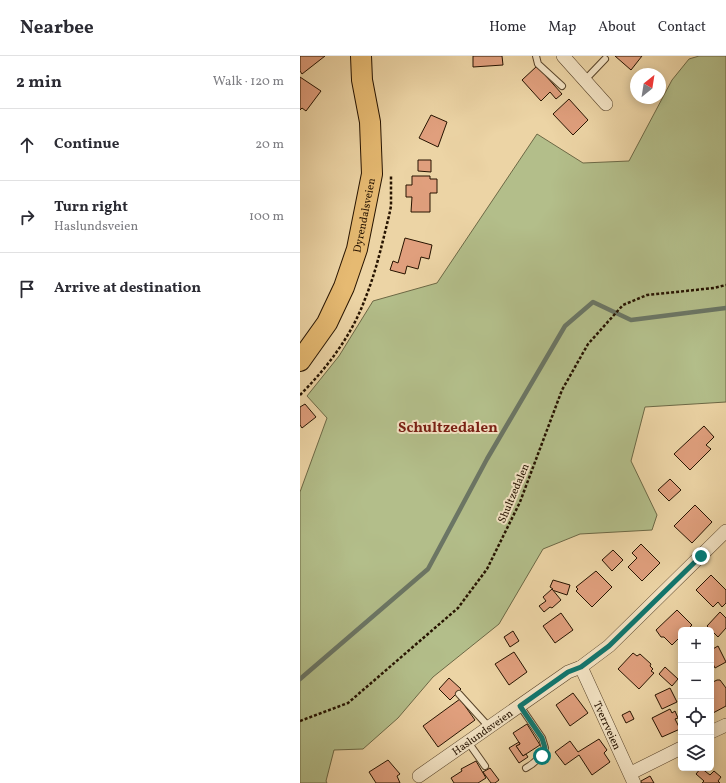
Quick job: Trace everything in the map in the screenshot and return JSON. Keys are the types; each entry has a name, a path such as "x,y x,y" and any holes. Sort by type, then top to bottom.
{"main road":[{"name":"Dyrendalsveien","path":"300,361 327,323 344,288 357,249 372,174 370,122 362,80 361,56"}],"street":[{"path":"563,56 606,104"},
{"name":"Haslundsveien","path":"419,776 568,672 581,667 609,646 726,531"},
{"name":"Tverrveien","path":"581,667 632,778"},
{"path":"714,731 726,725"},
{"path":"632,778 678,750"}],"lane":[{"path":"536,56 538,64 562,86"},
{"path":"584,81 605,59"},
{"path":"460,694 489,727"},
{"path":"520,706 542,738 545,748 542,756 526,768"},
{"path":"468,742 485,766"}],"path":[{"name":"Shultzedalen","path":"300,721 348,703 458,608 487,569 520,502 562,390 588,344 623,305 647,294 714,288 726,285"}],"green space":[{"path":"699,56 726,56 726,402 645,407 631,461 657,515 652,530 580,534 543,549 499,624 433,677 398,718 363,749 334,750 326,781 327,783 300,783 300,492 327,418 307,396 339,356 373,301 437,283 537,134 583,163 629,161 659,104 666,104 666,91 672,80 689,59"}],"building":[{"path":"300,56 325,56 302,74 300,71"},
{"path":"473,56 502,56 503,65 473,67"},
{"path":"615,56 642,56 630,69"},
{"path":"537,66 562,94 556,99 550,92 541,101 522,80"},
{"path":"300,77 321,91 306,111 302,108 300,110"},
{"path":"569,99 588,120 573,135 553,114"},
{"path":"431,115 447,122 438,147 419,138"},
{"path":"418,160 431,160 431,172 418,171"},
{"path":"412,176 430,176 430,179 437,179 437,193 430,193 430,212 411,212 412,197 406,197 406,185 412,185"},
{"path":"405,238 432,245 429,259 421,257 418,269 407,266 405,274 390,270 393,261 398,263"},
{"path":"305,404 316,417 302,428 300,425 300,407"},
{"path":"704,426 714,437 706,445 711,449 690,470 674,454"},
{"path":"670,479 681,490 669,501 658,490"},
{"path":"695,505 712,522 692,543 674,526"},
{"path":"641,544 660,563 642,581 628,567 637,558 632,553"},
{"path":"613,550 623,560 612,571 602,560"},
{"path":"596,571 612,587 592,607 576,591 578,589 576,587"},
{"path":"711,575 726,590 726,603 722,607 718,602 713,607 696,590"},
{"path":"553,580 570,585 567,595 552,590 553,589 550,587"},
{"path":"552,589 561,600 552,608 550,607 544,612 539,606 546,601 543,597"},
{"path":"677,610 692,625 690,627 678,627 678,639 672,645 664,637 661,637 656,630"},
{"path":"720,612 726,618 726,628 718,637 714,633 714,627 707,626"},
{"path":"561,613 573,630 555,643 543,626"},
{"path":"513,631 519,641 510,647 504,637"},
{"path":"718,646 726,662 715,668 714,666 714,648"},
{"path":"514,652 527,672 509,685 495,664"},
{"path":"633,653 637,656 640,654 651,664 650,666 653,669 651,671 654,673 639,689 618,669"},
{"path":"665,667 678,679 672,686 659,674"},
{"path":"449,678 461,689 450,700 439,689"},
{"path":"720,680 726,688 726,706 714,712 714,699 714,682"},
{"path":"670,688 677,702 662,709 655,695"},
{"path":"573,693 588,713 570,726 556,705"},
{"path":"460,699 475,720 438,747 423,726"},
{"path":"670,709 672,713 675,711 678,718 675,719 678,725 678,730 662,737 652,718"},
{"path":"630,711 634,719 626,723 622,715"},
{"path":"527,724 540,745 523,756 516,746 520,744 513,733"},
{"path":"599,739 607,750 604,753 610,762 592,775 579,755 565,765 555,752 570,741 578,752"},
{"path":"519,742 520,744 516,746 523,756 526,754 528,757 519,763 509,748"},
{"path":"388,760 400,774 397,776 400,783 376,783 369,772"},
{"path":"476,761 486,778 478,783 454,783 451,778 462,771 461,769"},
{"path":"490,768 499,780 495,783 491,783 483,772"},
{"path":"698,771 705,771 710,775 714,771 721,777 718,781 720,783 702,783 704,781 696,774"},
{"path":"650,776 654,783 641,783 641,781"}],"waterway":[{"path":"300,679 428,569 487,459 565,326 593,302 631,320 726,308"}],"district":[{"name":"Schultzedalen","path":"448,427"}],"route":[{"path":"542,756 545,748 542,738 520,706 568,672 581,667 609,646 701,556"}]}
